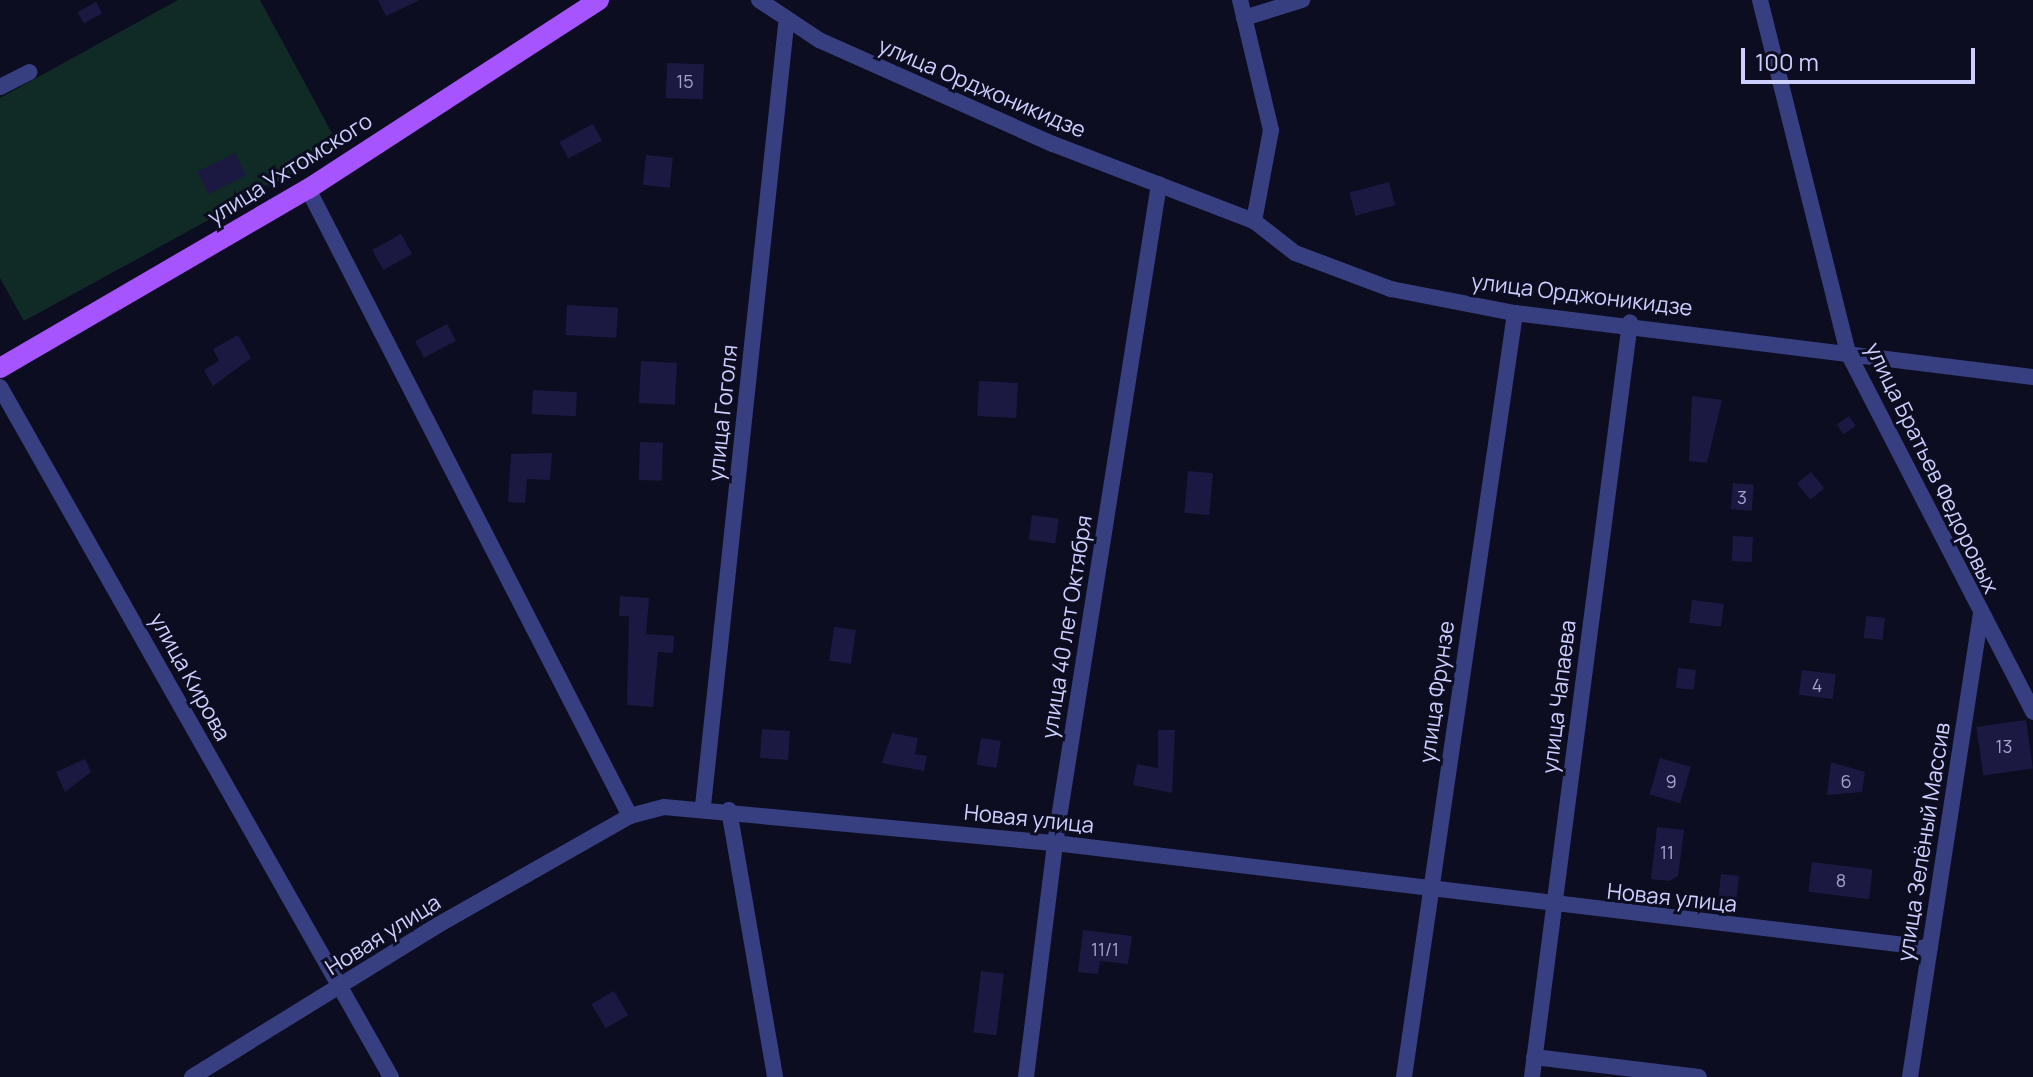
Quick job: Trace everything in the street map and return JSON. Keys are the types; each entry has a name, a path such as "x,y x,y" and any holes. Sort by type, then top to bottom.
{"main road":[{"name":"улица Ухтомского","path":"0,368 308,189 599,0"}],"street":[{"name":"улица Орджоникидзе","path":"759,0 786,25 1159,184 1254,221 1295,253 1391,289 1515,313 1630,322 2033,377"},
{"path":"1240,0 1271,130 1254,221"},
{"path":"1244,18 1302,0"},
{"name":"улица Братьев Федоровых","path":"1760,0 1848,353 2033,712"},
{"name":"улица Гоголя","path":"703,806 786,25"},
{"path":"0,87 29,72"},
{"name":"улица 40 лет Октября","path":"1026,1077 1055,843 1159,184"},
{"path":"308,189 630,816"},
{"name":"улица Фрунзе","path":"1404,1077 1515,313"},
{"name":"улица Чапаева","path":"1532,1077 1630,322"},
{"name":"улица Кирова","path":"0,387 391,1077"},
{"name":"улица Зелёный Массив","path":"1910,1077 1981,614"},
{"name":"Новая улица","path":"192,1077 630,816 703,806 1055,843 1554,907 1930,948"},
{"path":"729,810 775,1077"},
{"path":"1534,1057 1699,1077"}],"green space":[{"path":"178,0 260,0 340,148 24,321 0,278 0,98"}],"building":[{"path":"378,0 420,0 386,16"},
{"path":"96,2 102,13 84,24 78,12"},
{"path":"667,63 704,64 703,99 666,98"},
{"path":"593,124 602,141 568,159 559,142"},
{"path":"235,153 246,175 208,194 197,171"},
{"path":"646,155 673,158 670,188 643,185"},
{"path":"1389,182 1395,205 1356,216 1349,193"},
{"path":"401,234 412,254 383,270 372,250"},
{"path":"567,305 618,308 616,338 565,335"},
{"path":"447,324 456,341 424,358 415,341"},
{"path":"238,335 251,358 213,386 204,370 219,361 213,349"},
{"path":"641,361 677,363 675,405 639,403"},
{"path":"979,381 1018,383 1016,418 977,416"},
{"path":"533,390 577,392 576,416 532,414"},
{"path":"1692,396 1722,400 1707,463 1689,461"},
{"path":"1849,416 1856,426 1844,434 1837,425"},
{"path":"640,442 663,443 662,481 639,480"},
{"path":"552,453 550,480 527,479 525,503 508,502 511,454"},
{"path":"1188,471 1213,473 1209,515 1184,513"},
{"path":"1811,472 1824,488 1810,500 1797,483"},
{"path":"1733,483 1754,485 1752,511 1731,509"},
{"path":"1032,515 1059,519 1055,544 1029,540"},
{"path":"1733,536 1753,537 1752,562 1732,561"},
{"path":"620,596 649,598 646,634 674,636 673,653 658,652 653,707 627,705 629,616 619,616"},
{"path":"1692,600 1724,604 1721,627 1689,623"},
{"path":"1866,616 1885,618 1883,640 1864,638"},
{"path":"834,627 856,630 851,664 829,661"},
{"path":"1678,668 1696,670 1694,690 1676,688"},
{"path":"1802,670 1836,674 1833,699 1799,695"},
{"path":"2026,720 2033,769 1983,775 1976,727"},
{"path":"762,729 790,731 788,760 760,758"},
{"path":"1158,730 1175,730 1172,793 1133,785 1137,764 1158,768"},
{"path":"892,733 918,738 915,754 927,756 924,771 882,763"},
{"path":"981,738 1001,741 997,768 977,765"},
{"path":"1660,758 1691,767 1680,803 1650,795"},
{"path":"85,759 91,772 65,792 56,772"},
{"path":"1831,762 1865,772 1862,792 1827,795"},
{"path":"1657,827 1684,830 1678,876 1669,881 1651,879"},
{"path":"1812,862 1873,869 1869,899 1808,892"},
{"path":"1721,874 1739,876 1737,898 1719,896"},
{"path":"1083,930 1132,936 1128,964 1100,961 1098,974 1078,972"},
{"path":"981,971 1004,974 996,1035 973,1033"},
{"path":"614,991 628,1015 605,1028 591,1004"}]}
